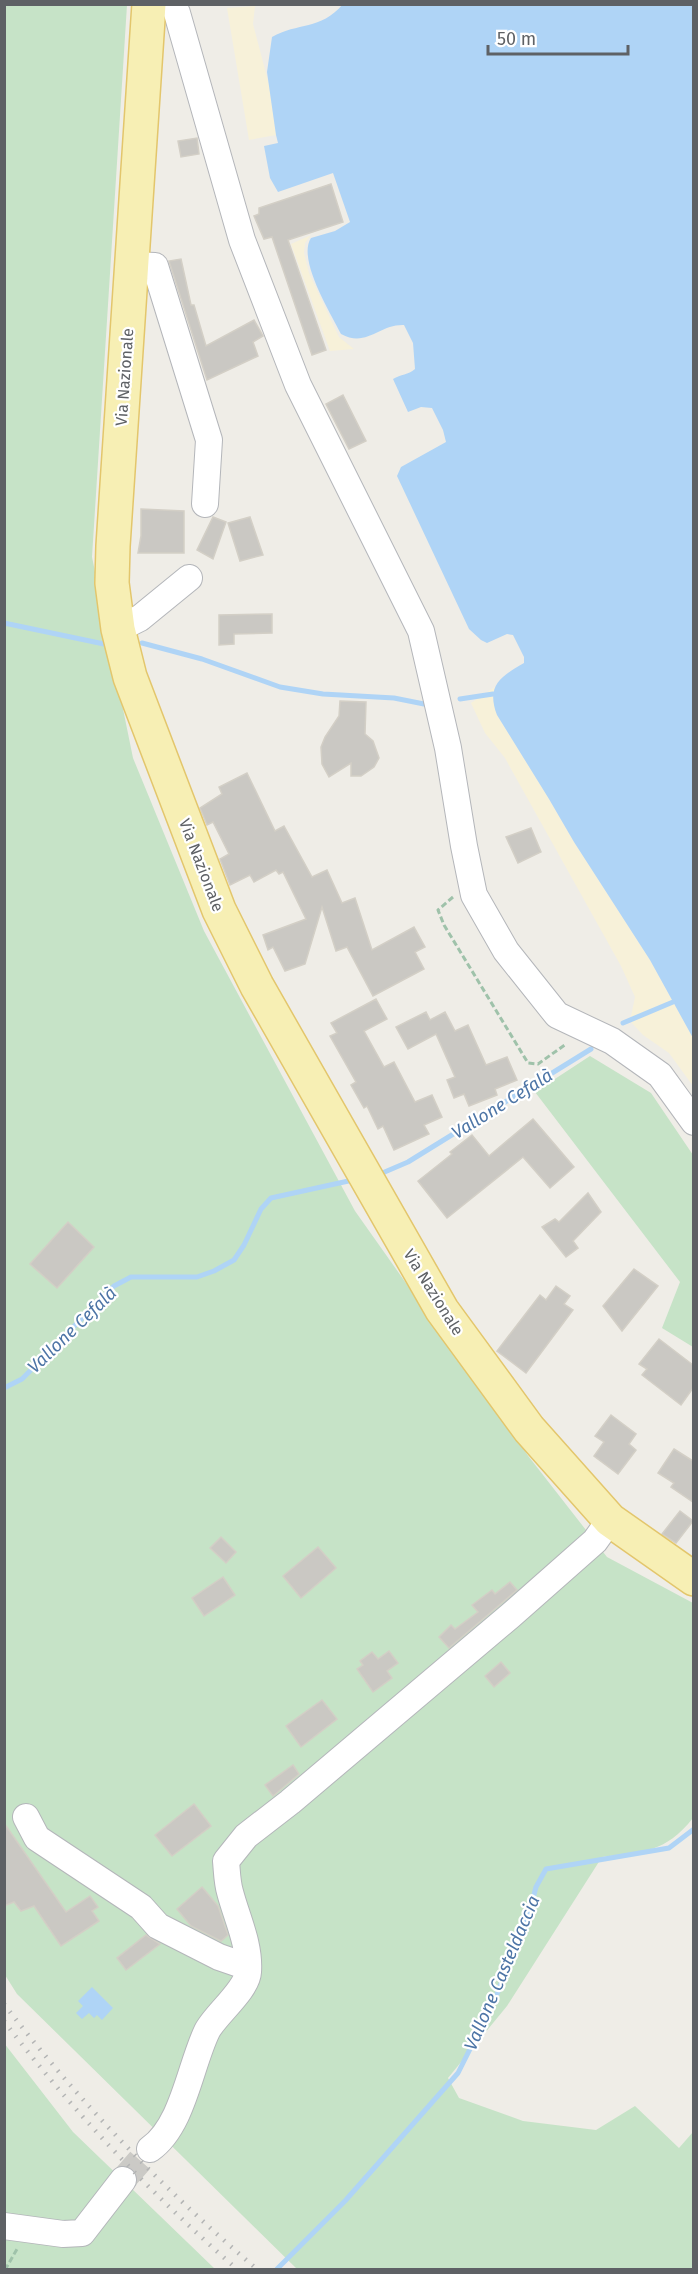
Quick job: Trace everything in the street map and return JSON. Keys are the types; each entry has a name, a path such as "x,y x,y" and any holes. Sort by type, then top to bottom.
{"main road":[{"name":"Via Nazionale","path":"149,4 113,546 112,583 118,629 130,677 219,910 263,997 442,1310 529,1429 610,1520 693,1579"}],"street":[{"path":"173,4 242,240 298,385 421,631 448,748 474,895 506,951 557,1015 612,1041 660,1074 693,1122"},
{"path":"131,265 155,266 210,440 205,504"},
{"path":"118,629 140,618 189,578"},
{"path":"150,2149 157,2144 174,2122 208,2030 230,2003 248,1975 247,1946 229,1890 226,1861 246,1836 290,1802 595,1541 610,1520"},
{"path":"26,1817 37,1838 141,1907 158,1926 219,1957 248,1967"},
{"path":"4,2226 63,2234 82,2234 123,2180"}],"path":[{"path":"455,892 452,898 438,910 441,917 528,1062 538,1064 573,1040"}],"green space":[{"path":"4,5 127,5 92,557 133,758 204,931 355,1211 529,1457 607,1557 693,1603 693,1818 673,1838 652,1849 602,1857 507,2006 448,2078 459,2098 523,2121 596,2130 635,2106 679,2148 693,2132 693,2269 297,2269 17,1994 5,1975"},
{"path":"590,1056 651,1093 693,1155 693,1347 662,1328 680,1282 535,1092"},
{"path":"4,2043 73,2132 215,2269 5,2269"}],"sand":[{"path":"255,6 253,24 269,85 276,135 249,140 227,8"},
{"path":"311,235 305,243 304,253 309,273 339,337 354,349 330,351 291,244"},
{"path":"495,687 493,694 497,715 574,842 650,960 693,1038 693,1086 669,1053 643,1035 630,1021 635,997 621,966 505,758 485,733 471,703"}],"water":[{"path":"343,4 693,5 693,1038 650,960 574,842 497,715 493,697 497,683 524,663 524,657 513,635 507,634 487,643 469,629 397,476 401,467 446,442 432,408 421,407 408,412 393,379 415,369 413,343 404,325 387,328 366,337 350,338 341,334 311,272 308,247 311,238 335,231 350,222 333,173 278,192 270,178 264,146 278,143 267,72 272,37 326,18"},
{"path":"92,1987 113,2008 102,2020 97,2015 94,2018 89,2013 82,2019 76,2013 83,2006 78,2001"}],"building":[{"path":"197,138 199,154 181,157 178,141"},
{"path":"331,184 343,222 288,240 326,350 312,355 272,237 264,239 254,216 259,214 259,208"},
{"path":"181,259 191,305 194,305 206,346 254,320 263,336 253,342 258,356 207,380 169,261"},
{"path":"343,395 366,441 349,449 326,404"},
{"path":"141,509 184,511 184,553 138,553 141,536"},
{"path":"213,517 226,522 213,559 197,550"},
{"path":"250,517 263,555 240,561 228,523"},
{"path":"272,614 272,633 234,634 234,644 219,645 219,615"},
{"path":"340,701 366,702 365,734 373,741 379,758 374,767 361,776 351,776 351,763 329,777 322,764 321,747 339,716"},
{"path":"247,773 275,831 284,826 312,877 327,870 342,903 355,898 372,950 414,927 425,947 415,952 424,969 373,996 347,947 336,951 322,907 305,964 285,971 273,947 268,950 263,935 306,919 283,872 279,874 276,870 254,882 250,875 230,885 220,859 229,854 213,822 207,825 200,808 222,794 219,787"},
{"path":"531,828 541,852 518,863 506,837"},
{"path":"376,999 387,1019 364,1031 384,1067 394,1062 415,1102 432,1095 442,1117 424,1125 429,1134 394,1150 383,1126 378,1129 367,1106 364,1108 351,1085 356,1082 330,1036 337,1033 331,1023"},
{"path":"426,1012 430,1020 445,1012 455,1031 468,1025 486,1065 507,1057 517,1080 495,1089 497,1095 469,1106 464,1094 454,1098 447,1080 455,1077 436,1034 408,1049 396,1027"},
{"path":"533,1119 574,1167 550,1188 523,1157 447,1218 418,1181 472,1135 489,1156"},
{"path":"588,1193 601,1212 573,1241 578,1248 566,1257 542,1227 555,1219 559,1222"},
{"path":"68,1222 94,1247 57,1288 30,1264"},
{"path":"634,1269 658,1286 622,1331 603,1306"},
{"path":"556,1286 570,1296 564,1304 573,1310 526,1373 497,1351 540,1295 546,1300"},
{"path":"659,1339 693,1365 693,1388 681,1405 642,1375 647,1369 639,1364"},
{"path":"611,1415 636,1434 629,1444 636,1450 618,1474 594,1456 604,1442 595,1436"},
{"path":"674,1449 693,1461 693,1502 671,1487 674,1483 658,1473"},
{"path":"680,1511 693,1521 676,1543 662,1534"},
{"path":"221,1537 236,1552 226,1563 210,1548"},
{"path":"318,1547 336,1568 301,1598 283,1576"},
{"path":"223,1577 235,1595 204,1616 192,1598"},
{"path":"510,1582 517,1590 449,1648 439,1637 451,1625 455,1629 478,1612 472,1605 492,1590 495,1594"},
{"path":"389,1651 398,1663 387,1671 392,1678 373,1692 357,1669 363,1665 360,1661 372,1652 378,1659"},
{"path":"501,1662 510,1673 494,1687 485,1676"},
{"path":"322,1700 337,1719 301,1747 286,1726"},
{"path":"293,1765 299,1774 273,1796 265,1785"},
{"path":"194,1804 211,1826 172,1856 155,1835"},
{"path":"4,1823 66,1912 90,1896 98,1907 92,1911 99,1921 61,1946 34,1906 21,1911 14,1902 4,1906"},
{"path":"202,1887 218,1906 228,1935 221,1941 191,1926 177,1909"},
{"path":"146,1935 160,1944 126,1970 117,1958"}],"waterway":[{"path":"4,623 104,644"},
{"path":"142,643 202,659 280,687 323,694 394,698 424,704"},
{"path":"460,699 493,694"},
{"name":"Vallone Cefalà","path":"623,1023 673,1002"},
{"name":"Vallone Cefalà","path":"380,1174 408,1162 591,1049"},
{"name":"Vallone Cefalà","path":"4,1388 22,1379 114,1286 131,1277 197,1277 214,1271 234,1260 244,1245 261,1209 271,1198 353,1180"},
{"name":"Vallone Casteldaccia","path":"277,2269 345,2201 458,2073 495,1999 530,1910 536,1887 546,1869 669,1848 694,1829"}],"tunnel":[{"path":"123,2180 150,2149"}],"railway":[{"path":"4,2004 32,2040 124,2144 189,2209 258,2270"},
{"path":"4,2021 57,2087 115,2152 175,2213 238,2270"}]}
